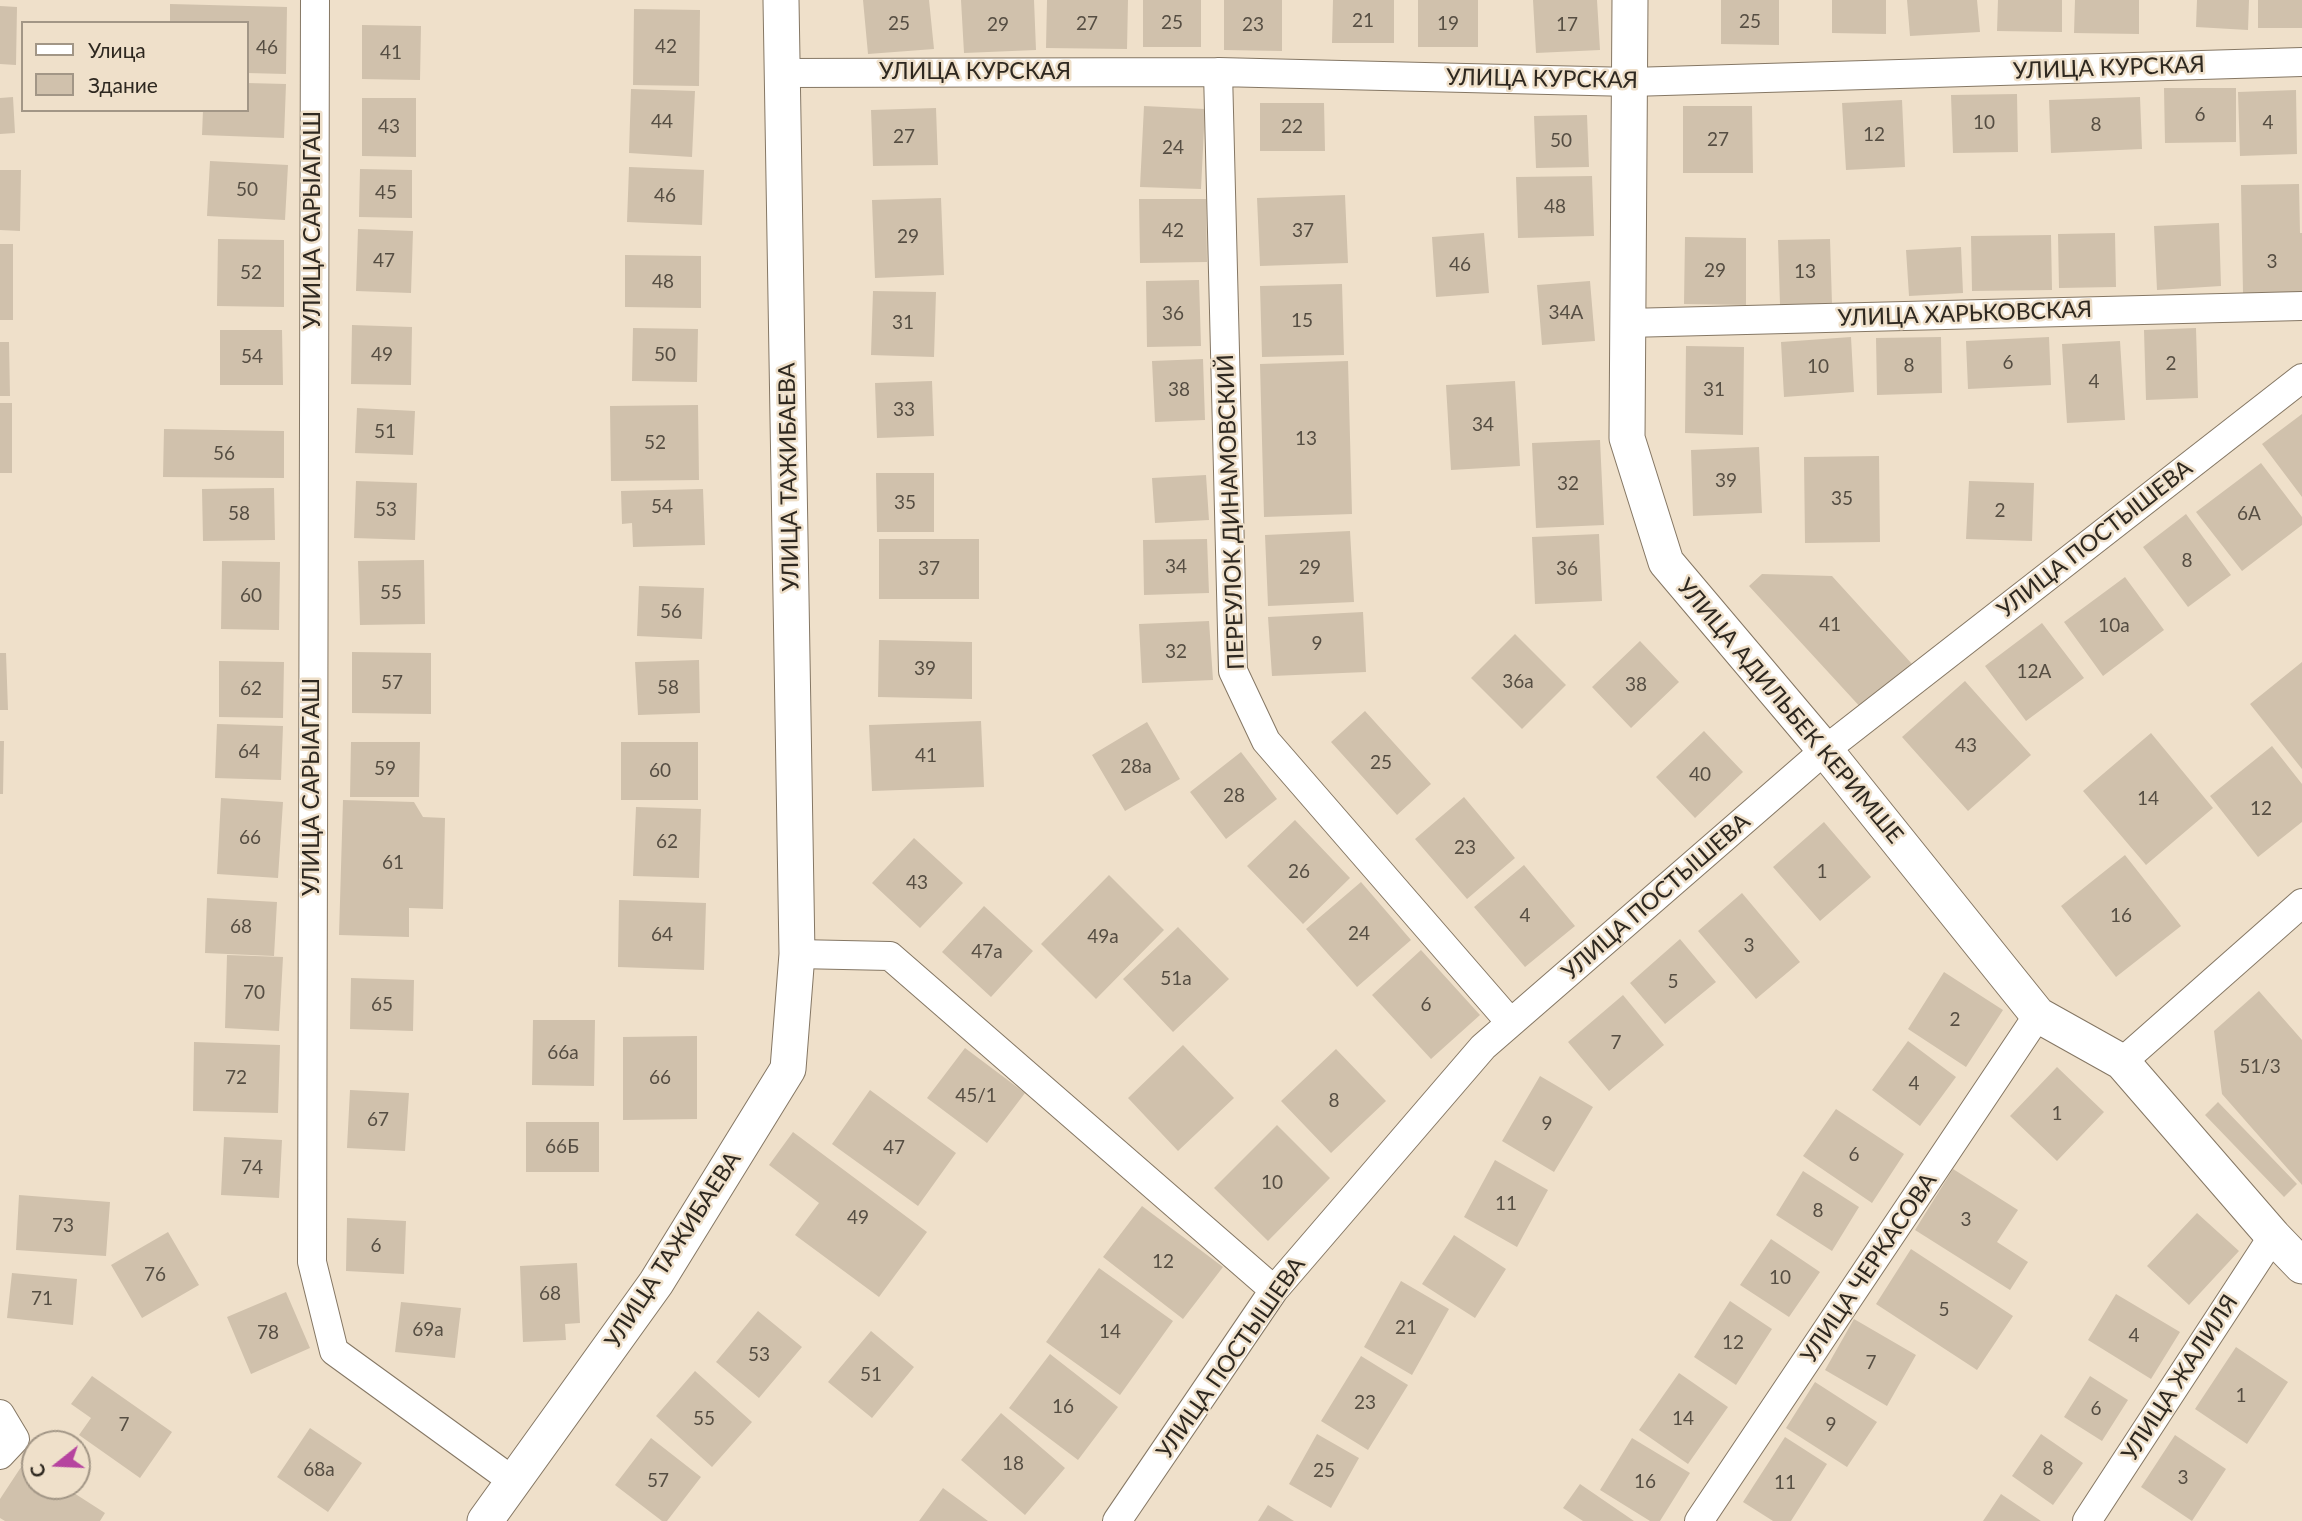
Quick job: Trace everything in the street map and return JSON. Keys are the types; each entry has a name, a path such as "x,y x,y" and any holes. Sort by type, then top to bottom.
{"street":[{"name":"УЛИЦА САРЫАГАШ","path":"315,0 312,1262 334,1351 513,1481"},
{"name":"УЛИЦА ТАЖИБАЕВА","path":"485,1521 656,1283 788,1069 797,954 781,0"},
{"name":"УЛИЦА АДИЛЬБЕК КЕРИМШЕ","path":"1630,0 1627,438 1666,562 1825,750 2038,1014 2122,1062 2302,1266"},
{"name":"УЛИЦА КУРСКАЯ","path":"782,73 1218,72 1630,82 2302,62"},
{"name":"ПЕРЕУЛОК ДИНАМОВСКИЙ","path":"1218,72 1233,671 1266,741 1510,1022"},
{"name":"УЛИЦА ХАРЬКОВСКАЯ","path":"1627,323 2302,306"},
{"name":"УЛИЦА ПОСТЫШЕВА","path":"1117,1521 1274,1290 1483,1047 1825,750 2302,378"},
{"path":"2122,1062 2302,903"},
{"path":"797,954 890,956 1274,1290"},
{"name":"УЛИЦА ЧЕРКАСОВА","path":"1699,1521 2038,1014"},
{"name":"УЛИЦА ЖАЛИЛЯ","path":"2087,1521 2273,1236"},
{"path":"0,1414 8,1447"}],"building":[{"path":"863,0 929,0 934,49 868,54"},
{"path":"961,0 1034,0 1036,50 964,53"},
{"path":"1047,0 1128,0 1127,49 1046,48"},
{"path":"1143,0 1201,0 1201,47 1143,47"},
{"path":"1224,0 1282,0 1282,51 1224,50"},
{"path":"1333,0 1394,0 1394,43 1332,43"},
{"path":"1418,0 1478,0 1478,47 1418,47"},
{"path":"1533,0 1597,0 1600,50 1536,53"},
{"path":"1721,0 1779,0 1779,45 1721,44"},
{"path":"1832,0 1886,0 1886,34 1832,33"},
{"path":"1907,0 1977,0 1980,32 1910,36"},
{"path":"1998,0 2062,0 2062,32 1997,31"},
{"path":"2075,0 2139,0 2139,34 2074,33"},
{"path":"2197,0 2249,0 2248,30 2196,27"},
{"path":"2258,0 2302,0 2302,28 2258,28"},
{"path":"170,4 287,7 286,74 248,73 248,21 170,21"},
{"path":"0,6 17,7 16,65 0,64"},
{"path":"634,9 700,10 699,86 633,85"},
{"path":"362,25 421,26 420,80 362,79"},
{"path":"248,83 286,84 284,138 202,135 203,112 248,112"},
{"path":"2164,88 2236,88 2236,142 2165,143"},
{"path":"631,89 695,91 692,157 629,153"},
{"path":"2296,90 2297,154 2240,156 2238,92"},
{"path":"2017,94 2018,152 1953,153 1951,95"},
{"path":"13,97 15,133 0,134 0,98"},
{"path":"2140,97 2142,149 2051,153 2049,100"},
{"path":"362,98 416,98 416,157 362,156"},
{"path":"1902,100 1905,167 1846,170 1842,103"},
{"path":"1260,103 1324,103 1325,151 1260,151"},
{"path":"1144,106 1205,109 1201,189 1140,187"},
{"path":"1683,106 1752,106 1753,173 1683,173"},
{"path":"936,108 938,165 873,166 871,110"},
{"path":"1587,115 1589,167 1536,168 1534,116"},
{"path":"210,161 288,165 285,220 207,216"},
{"path":"629,167 704,170 702,225 627,222"},
{"path":"360,169 412,170 412,218 359,217"},
{"path":"0,170 21,170 20,231 0,230"},
{"path":"1592,176 1594,236 1518,238 1516,177"},
{"path":"2299,184 2302,292 2243,293 2241,185"},
{"path":"1345,195 1348,263 1260,266 1257,198"},
{"path":"941,198 944,275 875,278 872,200"},
{"path":"1139,199 1206,199 1207,262 1140,263"},
{"path":"2219,223 2221,286 2157,290 2154,226"},
{"path":"358,229 413,231 411,293 356,291"},
{"path":"1484,233 1489,293 1436,297 1432,237"},
{"path":"2115,233 2116,287 2059,288 2058,234"},
{"path":"2051,235 2052,290 1972,291 1971,236"},
{"path":"1685,237 1746,238 1746,305 1684,304"},
{"path":"218,239 284,240 284,307 217,306"},
{"path":"1830,239 1832,304 1780,305 1778,240"},
{"path":"0,244 13,244 13,320 0,320"},
{"path":"1961,247 1963,293 1909,296 1906,250"},
{"path":"625,255 701,256 701,308 625,307"},
{"path":"1199,280 1201,346 1147,347 1146,281"},
{"path":"1590,281 1595,341 1542,345 1537,285"},
{"path":"1342,284 1344,355 1262,357 1260,286"},
{"path":"873,291 936,292 934,357 871,355"},
{"path":"352,325 412,327 411,385 351,384"},
{"path":"633,328 698,329 697,382 632,381"},
{"path":"2196,328 2198,398 2146,400 2144,330"},
{"path":"220,330 282,330 283,385 220,385"},
{"path":"1851,337 1854,392 1784,397 1781,342"},
{"path":"1941,337 1942,393 1877,395 1876,338"},
{"path":"2049,337 2051,385 1968,389 1966,341"},
{"path":"2120,341 2125,420 2067,423 2062,344"},
{"path":"0,342 9,342 10,396 0,396"},
{"path":"1686,346 1744,347 1743,435 1685,433"},
{"path":"1203,359 1205,420 1155,422 1152,361"},
{"path":"1348,361 1352,514 1264,517 1260,364"},
{"path":"932,381 934,436 877,438 875,383"},
{"path":"1515,381 1520,466 1451,470 1446,385"},
{"path":"0,403 12,403 12,473 0,473"},
{"path":"698,405 699,480 611,481 610,406"},
{"path":"357,408 415,411 413,455 355,453"},
{"path":"2302,414 2302,497 2262,444"},
{"path":"164,429 284,431 284,478 163,477"},
{"path":"1600,440 1604,525 1536,528 1532,443"},
{"path":"1759,447 1762,513 1693,516 1691,450"},
{"path":"1879,456 1880,542 1805,543 1804,457"},
{"path":"2261,463 2302,517 2302,525 2242,571 2196,512"},
{"path":"876,473 934,473 934,532 877,532"},
{"path":"1206,475 1209,520 1155,523 1152,478"},
{"path":"356,481 417,483 415,540 354,538"},
{"path":"1969,481 2034,483 2032,541 1966,539"},
{"path":"274,488 275,540 203,541 202,489"},
{"path":"703,489 705,545 633,547 632,523 622,524 621,491"},
{"path":"2186,514 2231,575 2188,607 2143,547"},
{"path":"1350,531 1354,602 1268,606 1265,535"},
{"path":"1599,534 1602,601 1535,604 1532,537"},
{"path":"879,539 979,539 979,599 879,599"},
{"path":"1207,539 1209,593 1144,595 1143,540"},
{"path":"424,560 425,624 360,625 358,561"},
{"path":"222,561 280,562 279,630 221,629"},
{"path":"1762,574 1832,576 1912,664 1863,710 1749,586"},
{"path":"2125,577 2164,630 2103,676 2064,622"},
{"path":"639,586 704,588 702,639 637,636"},
{"path":"1363,612 1366,672 1272,676 1268,617"},
{"path":"1209,621 1213,680 1142,683 1139,624"},
{"path":"2042,623 2084,678 2026,721 1985,666"},
{"path":"1515,634 1566,685 1522,729 1471,678"},
{"path":"879,640 972,642 972,699 878,697"},
{"path":"1640,641 1679,682 1631,728 1592,687"},
{"path":"352,652 431,653 431,714 352,713"},
{"path":"0,653 6,653 8,710 0,710"},
{"path":"699,660 700,713 638,715 635,662"},
{"path":"219,661 284,662 283,718 219,717"},
{"path":"2302,662 2302,769 2250,704"},
{"path":"1965,681 2031,755 1968,811 1902,737"},
{"path":"1365,711 1431,784 1397,815 1331,742"},
{"path":"981,721 984,787 872,791 869,725"},
{"path":"1147,722 1180,779 1125,811 1092,755"},
{"path":"217,724 283,726 281,780 215,778"},
{"path":"1704,731 1743,772 1695,818 1656,777"},
{"path":"2151,733 2213,808 2146,865 2083,791"},
{"path":"0,741 4,741 3,794 0,794"},
{"path":"351,742 420,742 419,797 350,797"},
{"path":"621,742 698,742 698,800 621,800"},
{"path":"2272,746 2302,784 2302,822 2258,857 2210,796"},
{"path":"1241,752 1277,799 1226,839 1190,792"},
{"path":"1464,797 1515,858 1467,899 1415,839"},
{"path":"221,798 283,802 278,878 217,874"},
{"path":"343,800 414,802 423,817 445,818 443,909 409,908 409,937 339,935"},
{"path":"636,807 701,809 699,878 633,876"},
{"path":"1295,820 1350,878 1303,924 1247,866"},
{"path":"1824,822 1871,877 1820,921 1773,867"},
{"path":"914,838 963,883 920,928 872,883"},
{"path":"2125,855 2181,926 2116,977 2061,906"},
{"path":"1524,865 1575,926 1525,967 1474,907"},
{"path":"1109,875 1164,930 1096,999 1041,944"},
{"path":"1361,882 1411,940 1357,987 1306,929"},
{"path":"1742,893 1800,962 1756,999 1698,931"},
{"path":"207,898 277,902 274,956 205,953"},
{"path":"619,900 706,903 704,970 618,967"},
{"path":"984,906 1033,951 991,997 942,952"},
{"path":"1178,927 1229,979 1173,1032 1123,979"},
{"path":"1680,939 1716,982 1665,1024 1630,983"},
{"path":"1421,950 1480,1015 1431,1059 1372,995"},
{"path":"227,955 283,957 279,1031 225,1028"},
{"path":"1944,972 2003,1010 1966,1067 1908,1029"},
{"path":"351,978 414,980 413,1031 350,1029"},
{"path":"2259,991 2302,1040 2302,1185 2222,1094 2214,1031"},
{"path":"1623,995 1664,1045 1609,1091 1568,1042"},
{"path":"533,1020 595,1020 594,1086 532,1085"},
{"path":"697,1036 697,1119 623,1120 623,1037"},
{"path":"1908,1041 1956,1077 1920,1126 1872,1090"},
{"path":"194,1042 280,1045 278,1113 193,1111"},
{"path":"1183,1045 1234,1098 1178,1151 1128,1098"},
{"path":"965,1048 1025,1093 987,1143 927,1098"},
{"path":"1336,1049 1386,1101 1331,1153 1281,1101"},
{"path":"2057,1067 2104,1112 2057,1161 2010,1116"},
{"path":"1540,1076 1593,1107 1554,1172 1502,1141"},
{"path":"350,1090 409,1093 405,1151 347,1148"},
{"path":"870,1090 956,1153 918,1206 832,1144"},
{"path":"2218,1102 2297,1184 2284,1197 2205,1115"},
{"path":"1836,1109 1904,1154 1872,1203 1803,1156"},
{"path":"526,1122 599,1122 599,1172 526,1172"},
{"path":"1277,1125 1330,1178 1268,1241 1214,1188"},
{"path":"793,1132 927,1232 879,1297 795,1235 819,1203 769,1165"},
{"path":"224,1137 282,1140 279,1198 221,1195"},
{"path":"1495,1160 1548,1190 1517,1247 1464,1217"},
{"path":"1953,1169 2018,1210 1997,1242 2028,1262 2010,1290 1915,1230"},
{"path":"1803,1171 1859,1207 1832,1251 1776,1215"},
{"path":"19,1195 110,1202 106,1256 16,1250"},
{"path":"1142,1206 1223,1267 1183,1319 1103,1257"},
{"path":"2197,1213 2239,1251 2189,1305 2147,1266"},
{"path":"347,1218 406,1221 404,1274 346,1271"},
{"path":"168,1232 199,1285 142,1318 111,1265"},
{"path":"1454,1235 1506,1269 1475,1318 1422,1284"},
{"path":"1771,1239 1820,1272 1789,1317 1740,1285"},
{"path":"1911,1249 2013,1316 1977,1370 1876,1304"},
{"path":"577,1263 580,1323 565,1324 566,1340 523,1342 520,1266"},
{"path":"1099,1268 1173,1321 1120,1395 1046,1342"},
{"path":"12,1273 77,1279 73,1325 7,1318"},
{"path":"1401,1281 1449,1309 1412,1375 1364,1347"},
{"path":"286,1292 310,1348 251,1374 227,1317"},
{"path":"2116,1294 2180,1332 2151,1379 2088,1340"},
{"path":"1730,1301 1772,1329 1736,1385 1694,1357"},
{"path":"401,1302 461,1308 455,1358 395,1352"},
{"path":"758,1311 802,1347 759,1398 716,1362"},
{"path":"1854,1319 1916,1355 1887,1406 1825,1370"},
{"path":"871,1331 914,1367 872,1418 828,1382"},
{"path":"2236,1347 2288,1382 2247,1444 2195,1409"},
{"path":"1050,1354 1118,1407 1078,1460 1009,1408"},
{"path":"1361,1356 1408,1385 1368,1450 1321,1421"},
{"path":"695,1371 752,1422 712,1467 656,1416"},
{"path":"1679,1373 1728,1407 1688,1464 1639,1430"},
{"path":"92,1376 172,1432 140,1478 91,1443 91,1430 83,1430 91,1418 71,1404"},
{"path":"2090,1376 2128,1400 2102,1441 2064,1417"},
{"path":"1815,1382 1877,1422 1847,1467 1786,1428"},
{"path":"1001,1413 1065,1468 1025,1515 961,1460"},
{"path":"310,1428 362,1463 328,1512 277,1477"},
{"path":"1317,1434 1359,1458 1331,1508 1289,1484"},
{"path":"2041,1434 2083,1463 2053,1505 2012,1476"},
{"path":"2175,1435 2226,1469 2192,1521 2141,1487"},
{"path":"1785,1437 1827,1464 1791,1521 1773,1521 1743,1502"},
{"path":"651,1438 701,1477 667,1521 662,1521 615,1485"},
{"path":"1632,1438 1690,1473 1660,1521 1650,1521 1600,1490"},
{"path":"21,1467 21,1500 85,1500 105,1513 100,1521 5,1521 0,1518 0,1499"},
{"path":"1580,1484 1634,1521 1583,1521 1563,1508"},
{"path":"943,1488 988,1521 919,1521"},
{"path":"2001,1494 2041,1521 1983,1521"},
{"path":"1268,1505 1294,1521 1258,1521"}]}
